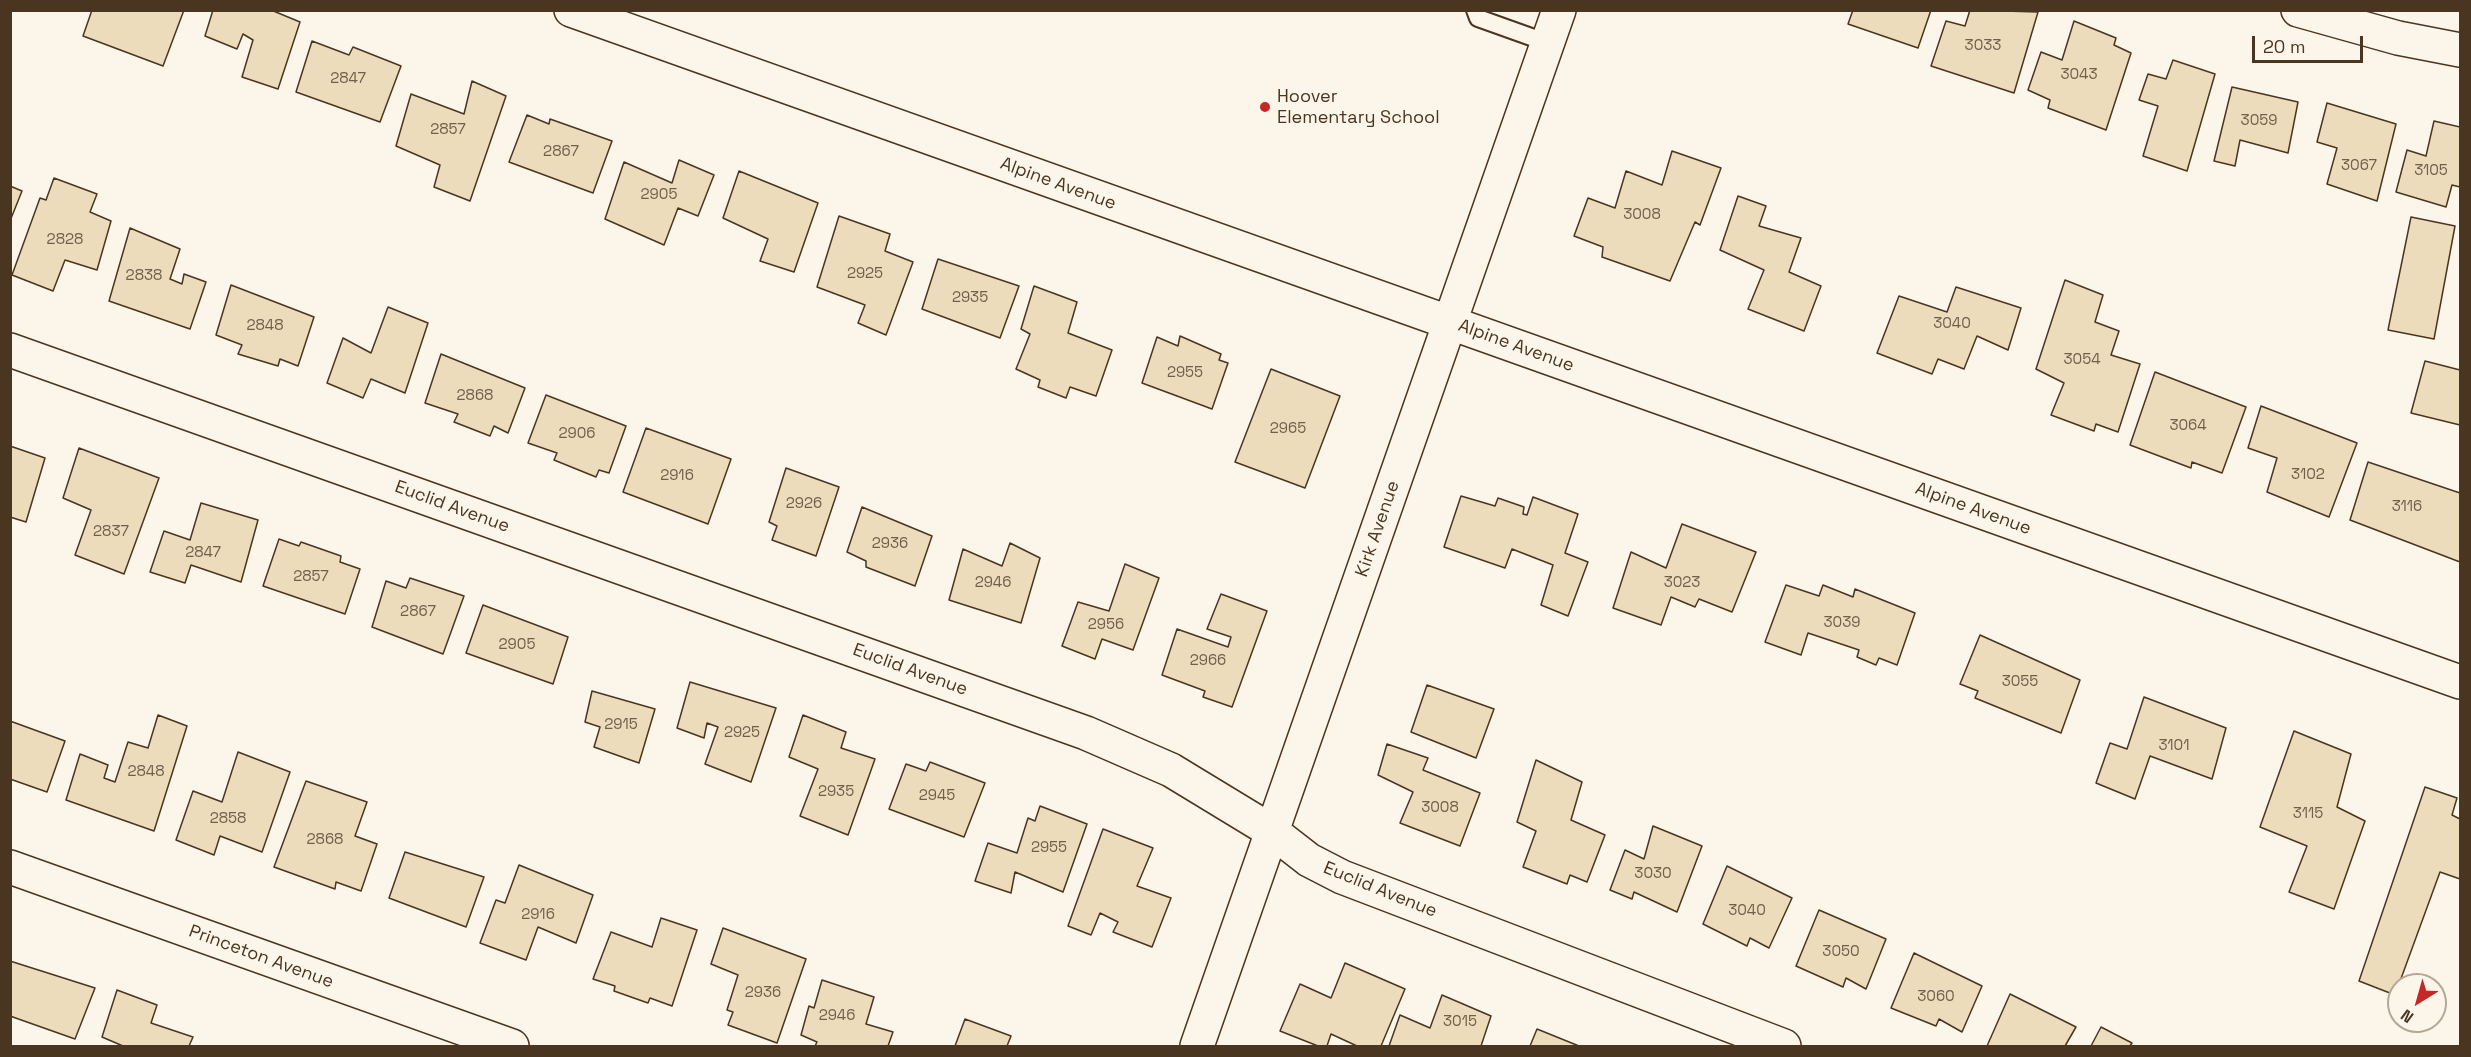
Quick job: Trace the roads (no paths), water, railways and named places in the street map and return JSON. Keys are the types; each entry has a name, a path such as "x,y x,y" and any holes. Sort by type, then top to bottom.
{"street":[{"name":"Alpine Avenue","path":"571,10 2460,682"},
{"name":"Kirk Avenue","path":"1197,1047 1559,10"},
{"path":"2298,10 2398,38 2460,50"},
{"name":"Euclid Avenue","path":"10,350 1086,733 1171,770 1273,832 1309,860 1342,878 1719,1020 1784,1047"},
{"name":"Princeton Avenue","path":"10,867 512,1047"}],"lane":[{"path":"1475,10 1478,18 1548,43"}],"place":[{"name":"Hoover Elementary School","path":"1265,107"}]}
